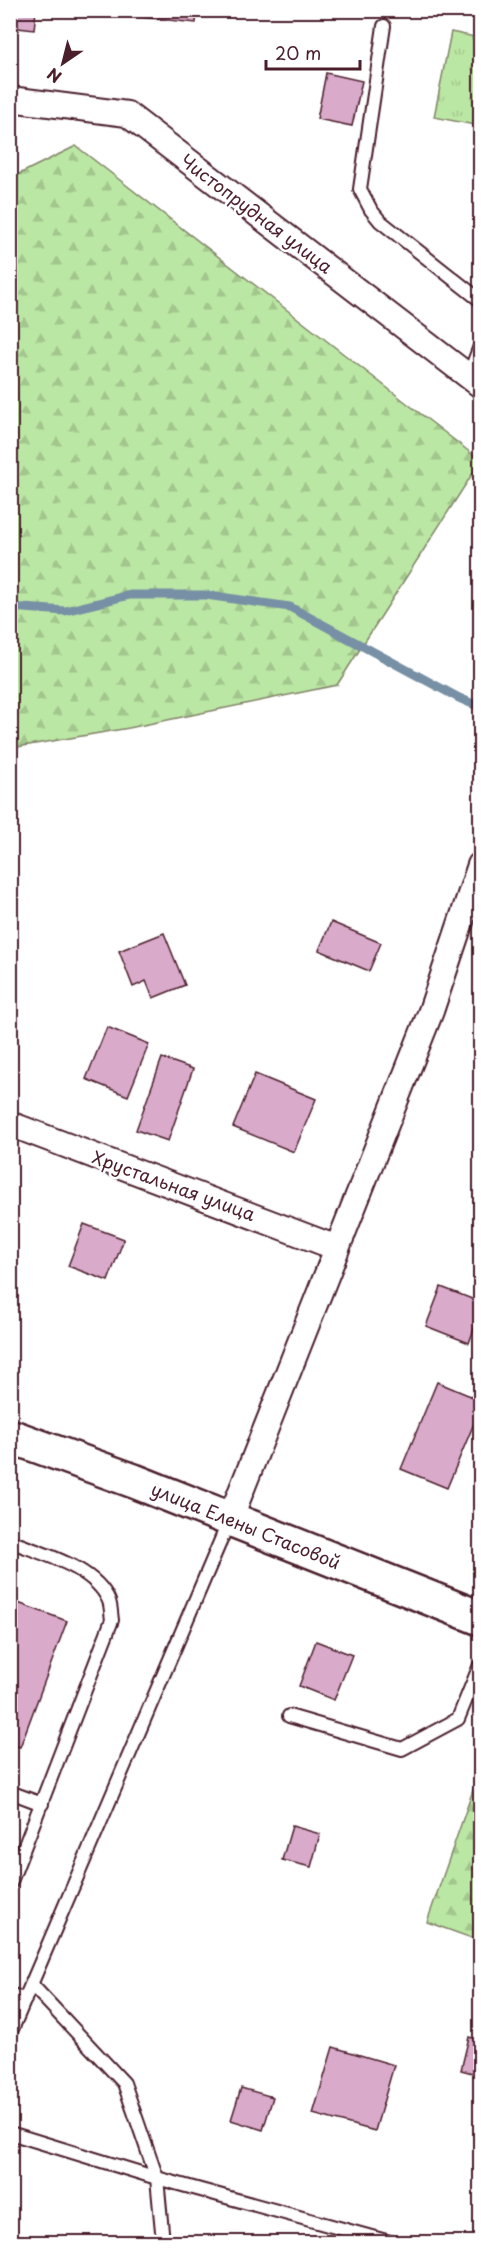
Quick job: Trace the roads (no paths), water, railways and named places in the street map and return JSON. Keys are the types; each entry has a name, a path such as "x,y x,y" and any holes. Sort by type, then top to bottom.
{"main road":[{"name":"улица Елены Стасовой","path":"10,1436 230,1519 480,1618"}],"street":[{"name":"Чистопрудная улица","path":"10,99 127,114 475,380"},
{"path":"230,1519 431,1011 480,865"},
{"name":"Хрустальная улица","path":"10,1124 337,1248"}],"lane":[{"path":"384,26 360,189 371,210 380,221 480,300"},
{"path":"475,380 480,346"},
{"path":"10,2034 230,1519"},
{"path":"10,1541 80,1570 93,1579 109,1600 112,1620 10,1884"},
{"path":"289,1716 402,1749 458,1719 480,1665"},
{"path":"10,1792 42,1804"},
{"path":"32,1985 123,2083 157,2178 163,2242"},
{"path":"10,1994 25,2000"},
{"path":"10,2133 157,2178 390,2242"}],"waterway":[{"path":"10,607 65,611 130,595 206,595 290,607 459,698 480,707"}]}
